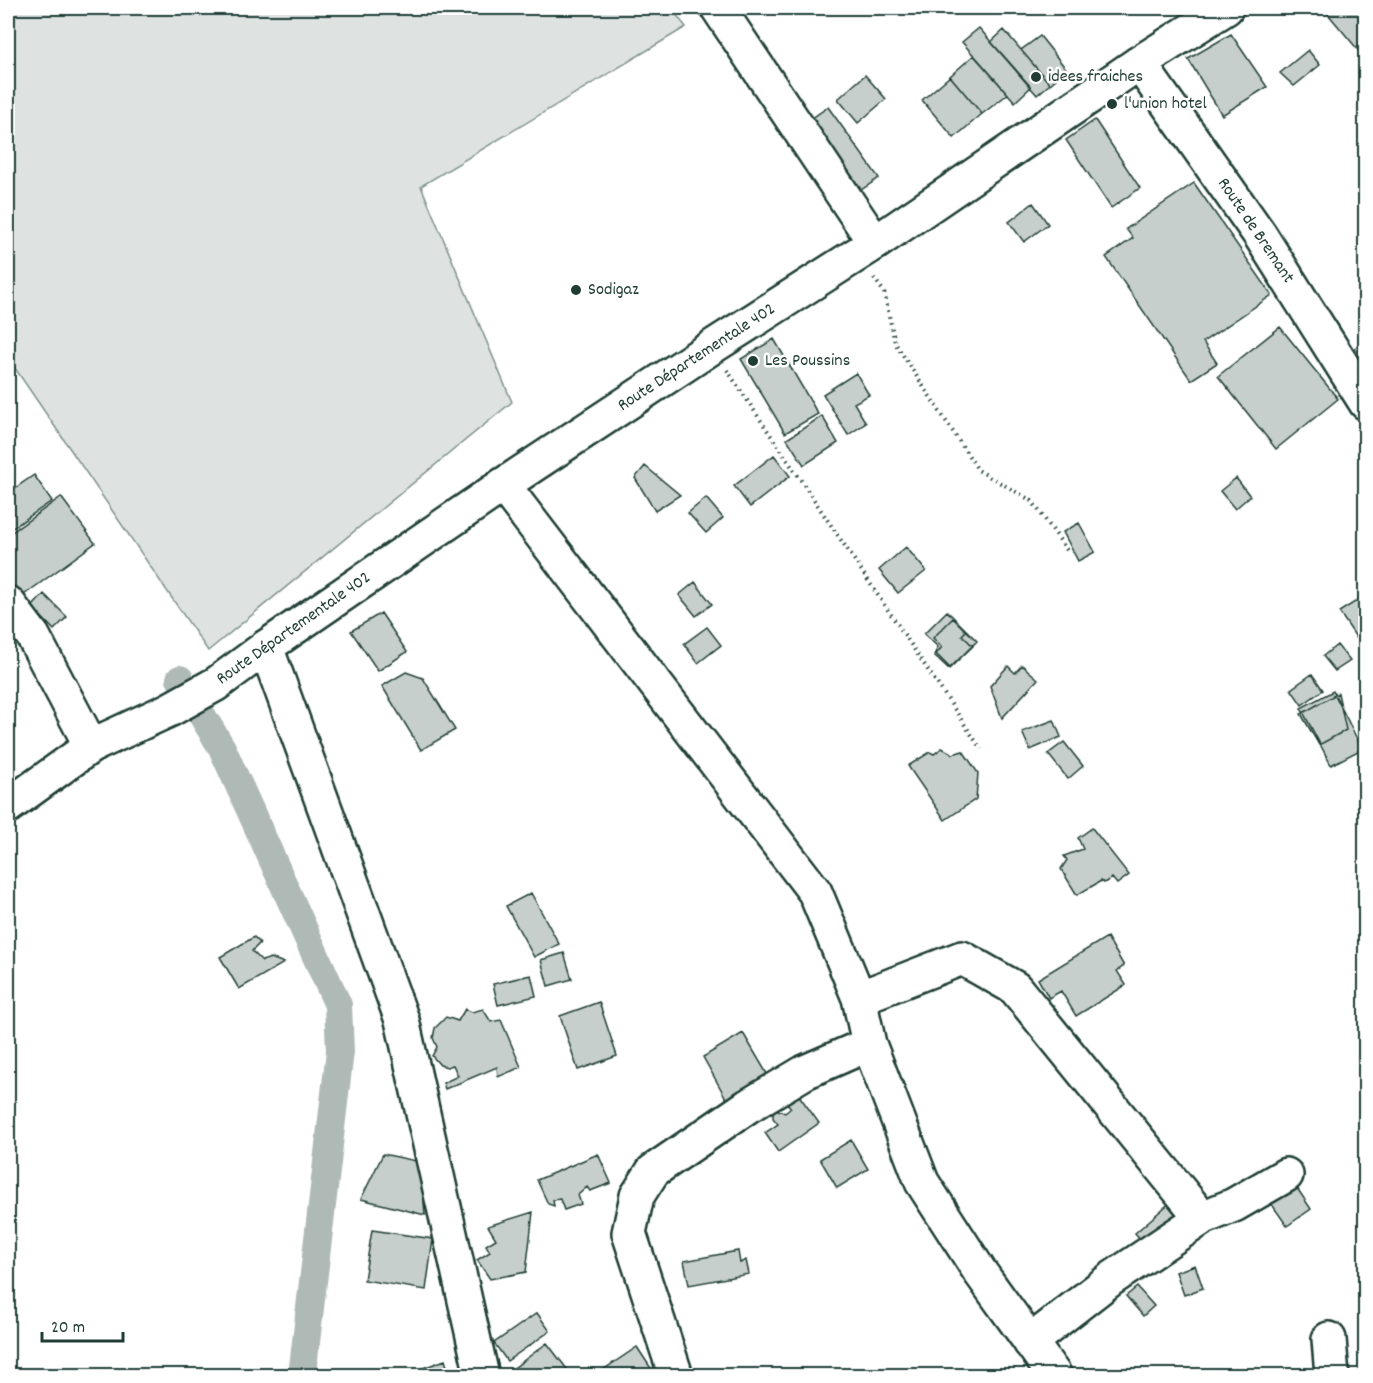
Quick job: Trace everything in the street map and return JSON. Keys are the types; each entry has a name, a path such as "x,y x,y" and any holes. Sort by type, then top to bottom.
{"street":[{"path":"718,8 866,248"},
{"name":"Route Départementale 402","path":"8,807 91,746 169,710 216,684 503,485 866,248 1139,63 1226,8"},
{"name":"Route de Bremant","path":"1139,63 1260,235 1365,403"},
{"path":"503,485 814,892 859,998 869,1044 922,1182 980,1272 1055,1376"},
{"path":"8,603 33,636 91,746"},
{"path":"267,647 402,1020 482,1376"},
{"path":"859,998 962,958 1015,988 1202,1218"},
{"path":"676,1376 629,1233 636,1196 653,1170 748,1106 805,1072 869,1044"},
{"path":"1030,1342 1111,1279 1202,1218 1234,1205 1286,1176"},
{"path":"1329,1339 1332,1376"}],"path":[{"path":"866,248 884,292 895,343 978,470 1032,501 1069,553"},
{"path":"712,347 981,749"}],"shaded area":[{"path":"8,8 671,8 686,27 421,186 512,402 208,651 8,358"}],"building":[{"path":"1323,8 1366,8 1366,45 1359,51"},
{"path":"979,28 1031,87 1015,102 962,42"},
{"path":"1004,30 1050,84 1037,95 991,42"},
{"path":"1231,34 1267,87 1222,115 1188,59"},
{"path":"1040,36 1067,70 1050,84 1021,50"},
{"path":"1308,50 1320,65 1294,86 1280,73"},
{"path":"974,55 1008,94 982,114 950,76"},
{"path":"865,75 886,99 858,123 838,99"},
{"path":"950,76 982,114 954,138 922,100"},
{"path":"828,107 879,178 855,194 805,123"},
{"path":"1095,120 1140,188 1111,208 1066,140"},
{"path":"1194,183 1272,295 1203,342 1217,363 1191,380 1106,257 1133,238 1126,229"},
{"path":"1033,203 1048,224 1024,242 1009,222"},
{"path":"1280,327 1338,399 1276,449 1218,376"},
{"path":"774,339 818,414 785,433 741,359"},
{"path":"1366,339 1366,364 1353,350"},
{"path":"856,373 869,395 854,403 866,423 848,435 823,394"},
{"path":"822,416 838,443 804,465 787,439"},
{"path":"774,455 790,476 750,507 734,486"},
{"path":"645,466 680,495 655,511 635,478"},
{"path":"34,475 52,501 8,531 8,493"},
{"path":"1236,478 1250,496 1235,509 1220,491"},
{"path":"61,497 95,543 21,597 8,579 8,535"},
{"path":"706,498 723,518 706,533 688,513"},
{"path":"1079,523 1095,552 1078,561 1063,532"},
{"path":"906,547 926,571 898,593 879,570"},
{"path":"695,582 712,604 696,616 679,595"},
{"path":"44,594 67,617 54,630 32,607"},
{"path":"1366,595 1366,652 1339,612"},
{"path":"947,611 977,641 949,669 934,655 938,647 924,634"},
{"path":"381,613 407,652 378,671 351,631"},
{"path":"953,618 966,631 962,635 973,646 950,668 936,654 942,647 933,638"},
{"path":"707,627 721,645 698,663 684,644"},
{"path":"1337,645 1350,661 1335,671 1323,656"},
{"path":"1022,665 1038,679 1002,718 990,686 1008,666 1015,673"},
{"path":"406,672 423,678 455,730 421,750 382,686"},
{"path":"1312,674 1323,690 1302,705 1291,689"},
{"path":"1333,691 1362,749 1331,765 1301,708"},
{"path":"1338,693 1346,730 1319,745 1301,714"},
{"path":"1054,720 1061,737 1030,750 1022,732"},
{"path":"1064,742 1083,766 1068,779 1048,754"},
{"path":"942,748 953,754 963,751 978,773 976,799 945,820 908,766 930,752 934,754"},
{"path":"1092,828 1129,875 1117,884 1112,878 1104,883 1101,881 1077,895 1061,869 1067,860 1064,856 1083,849 1078,838"},
{"path":"531,893 559,944 534,957 506,906"},
{"path":"254,937 260,943 252,951 262,961 271,958 284,963 239,989 220,957"},
{"path":"1107,937 1124,966 1117,971 1126,985 1076,1016 1061,991 1049,998 1038,979"},
{"path":"564,953 572,979 548,986 541,960"},
{"path":"531,975 536,996 498,1005 493,984"},
{"path":"599,1002 617,1056 578,1070 560,1016"},
{"path":"465,1009 472,1012 483,1009 491,1022 501,1020 521,1067 498,1077 497,1067 445,1089 443,1083 458,1076 453,1065 447,1067 440,1065 432,1056 437,1047 433,1038 435,1028 446,1017 458,1021"},
{"path":"743,1033 773,1084 731,1107 703,1057"},
{"path":"798,1094 819,1123 778,1152 765,1133 778,1124 773,1118 776,1109 785,1113 791,1108 786,1102"},
{"path":"851,1140 868,1169 837,1188 820,1159"},
{"path":"383,1154 421,1162 425,1215 361,1199"},
{"path":"598,1154 611,1183 590,1191 587,1187 578,1195 581,1204 564,1210 560,1199 553,1200 554,1206 548,1204 537,1180"},
{"path":"1291,1179 1311,1209 1287,1226 1266,1196"},
{"path":"1173,1200 1182,1209 1143,1242 1135,1233"},
{"path":"533,1212 526,1272 490,1279 477,1260 490,1252 486,1245 496,1239 488,1226"},
{"path":"372,1230 433,1239 426,1290 364,1280"},
{"path":"738,1251 740,1263 746,1260 749,1274 689,1285 684,1261"},
{"path":"1195,1265 1203,1288 1184,1295 1176,1272"},
{"path":"1137,1287 1154,1306 1143,1316 1126,1296"},
{"path":"537,1313 550,1331 507,1361 494,1343"},
{"path":"547,1343 570,1373 567,1376 514,1376 510,1371"},
{"path":"637,1347 656,1376 594,1376"},
{"path":"445,1360 450,1376 401,1376"}],"waterway":[{"path":"180,679 222,748 338,1005 340,1051 302,1376"}],"place":[{"name":"idees fraiches","path":"1036,77"},
{"name":"l'union hotel","path":"1112,104"},
{"name":"Sodigaz","path":"576,290"},
{"name":"Les Poussins","path":"753,361"}]}
